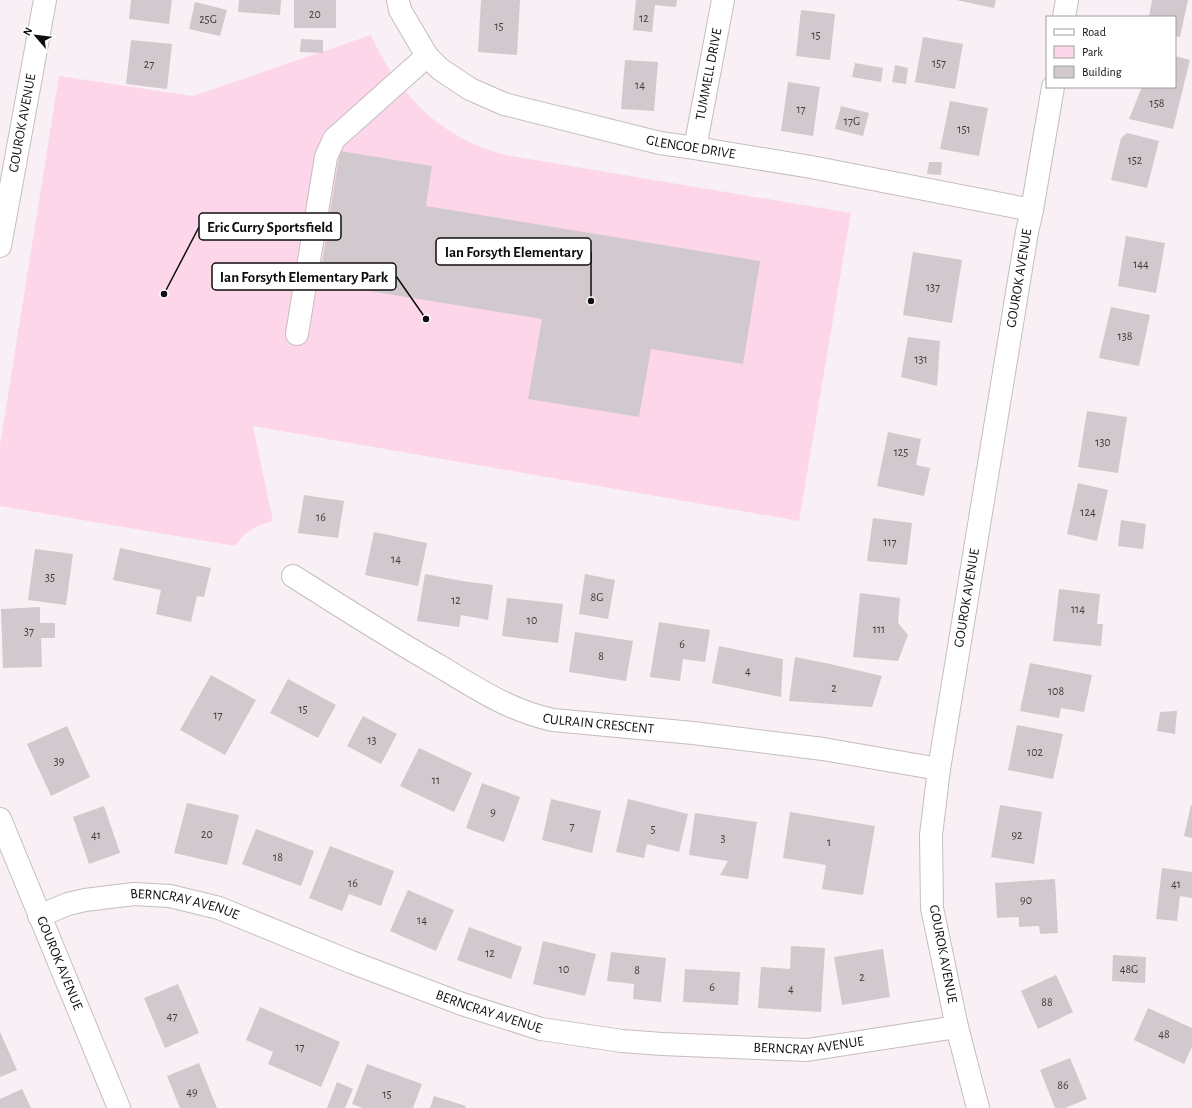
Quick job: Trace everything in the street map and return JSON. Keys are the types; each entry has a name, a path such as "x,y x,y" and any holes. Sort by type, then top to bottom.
{"street":[{"name":"GOUROK AVENUE","path":"0,246 45,0"},
{"name":"GLENCOE DRIVE","path":"398,0 400,10 427,56 440,69 470,89 504,104 660,143 818,169 1032,210"},
{"name":"TUMMELL DRIVE","path":"696,148 723,0"},
{"path":"1064,16 1067,0"},
{"path":"297,334 326,157 334,139 427,56"},
{"name":"GOUROK AVENUE","path":"978,1108 957,1027 932,908 932,835 939,769 1027,232 1053,88"},
{"name":"CULRAIN CRESCENT","path":"293,576 372,627 477,689 506,705 536,717 553,720 694,733 824,749 939,769"},
{"name":"GOUROK AVENUE","path":"0,819 119,1108"},
{"name":"BERNCRAY AVENUE","path":"39,916 68,904 85,900 134,894 170,896 219,908 351,962 462,1004 541,1029 608,1039 662,1044 807,1050 957,1027"}],"green space":[{"path":"371,35 394,77 408,95 424,111 442,125 461,138 482,147 505,155 851,213 799,521 253,426 273,521 251,530 235,546 0,506 0,445 59,76 193,96"}],"building":[{"path":"131,0 172,0 169,24 129,19"},
{"path":"239,0 281,0 280,15 238,12"},
{"path":"294,0 336,0 336,28 294,28"},
{"path":"481,0 520,0 517,55 478,52"},
{"path":"636,0 677,0 676,7 655,5 652,32 633,30"},
{"path":"956,0 996,0 994,8"},
{"path":"1152,0 1188,0 1180,37 1176,36 1176,16 1149,16"},
{"path":"195,2 227,10 220,36 189,29"},
{"path":"801,10 835,14 830,60 796,56"},
{"path":"923,37 963,44 955,89 915,82"},
{"path":"301,39 323,40 323,53 300,52"},
{"path":"131,40 172,44 167,89 126,84"},
{"path":"1176,56 1190,60 1173,129 1129,119 1142,88 1176,88"},
{"path":"625,60 658,62 654,111 621,109"},
{"path":"855,63 883,68 881,82 852,77"},
{"path":"895,65 908,68 906,84 892,82"},
{"path":"788,82 820,87 813,136 781,131"},
{"path":"950,101 988,108 979,156 940,149"},
{"path":"841,106 869,113 863,136 835,129"},
{"path":"1127,133 1159,141 1147,188 1111,180 1121,138"},
{"path":"340,151 432,166 426,206 760,261 743,364 651,349 639,417 528,399 542,319 319,283"},
{"path":"929,162 942,162 941,175 927,174"},
{"path":"1126,236 1165,243 1156,293 1118,286"},
{"path":"913,252 962,260 952,323 903,315"},
{"path":"1111,307 1150,315 1139,366 1099,358"},
{"path":"908,337 940,341 937,386 901,377"},
{"path":"1087,411 1127,417 1118,473 1078,467"},
{"path":"888,432 921,439 916,465 930,468 924,496 877,486"},
{"path":"1078,483 1108,490 1097,541 1067,534"},
{"path":"304,495 344,501 338,538 298,533"},
{"path":"873,518 912,523 907,565 867,561"},
{"path":"1121,520 1146,524 1143,549 1118,546"},
{"path":"374,532 427,543 418,586 365,575"},
{"path":"120,548 211,568 204,597 197,596 191,622 156,614 161,590 113,580"},
{"path":"35,549 73,554 66,605 28,600"},
{"path":"425,574 493,585 488,620 461,615 459,627 417,621"},
{"path":"585,574 615,580 608,619 579,614"},
{"path":"1059,589 1100,594 1097,624 1103,624 1101,646 1053,641"},
{"path":"860,593 900,598 898,623 908,635 898,661 853,657"},
{"path":"507,598 563,604 558,643 502,636"},
{"path":"40,607 40,623 55,623 55,638 41,638 42,667 3,668 1,609"},
{"path":"659,622 710,630 705,662 683,659 680,681 650,677"},
{"path":"575,632 633,641 626,681 569,672"},
{"path":"719,646 783,659 781,697 712,683"},
{"path":"795,657 882,676 872,707 789,701"},
{"path":"1030,663 1092,675 1084,712 1061,708 1059,718 1020,711"},
{"path":"211,675 256,700 225,755 180,730"},
{"path":"288,679 336,705 318,738 270,713"},
{"path":"1177,711 1175,734 1157,731 1160,712"},
{"path":"363,716 397,734 381,764 347,746"},
{"path":"1017,725 1063,734 1053,779 1008,770"},
{"path":"67,726 90,777 51,796 27,744"},
{"path":"419,748 472,773 454,812 400,786"},
{"path":"482,783 520,797 504,842 466,828"},
{"path":"551,799 601,811 592,853 542,840"},
{"path":"628,799 688,814 679,852 647,844 644,858 616,852"},
{"path":"187,803 239,815 227,865 174,853"},
{"path":"1000,805 1042,812 1034,864 991,857"},
{"path":"1192,805 1192,838 1184,836"},
{"path":"104,806 120,853 89,864 73,817"},
{"path":"790,812 875,826 863,895 822,889 826,865 783,858"},
{"path":"695,813 757,822 748,879 720,875 728,861 689,855"},
{"path":"256,829 314,851 301,886 242,864"},
{"path":"330,846 394,871 381,906 349,894 342,911 309,898"},
{"path":"1162,868 1192,872 1192,898 1180,896 1177,921 1156,919"},
{"path":"1055,879 1058,933 1040,934 1039,926 1019,927 1019,917 997,918 995,883"},
{"path":"408,890 454,910 436,951 390,931"},
{"path":"469,927 522,947 511,979 457,960"},
{"path":"543,941 596,954 585,996 533,984"},
{"path":"791,946 825,948 821,1012 758,1008 761,967 790,969"},
{"path":"883,949 890,997 842,1005 834,957"},
{"path":"611,952 666,958 661,1002 633,999 634,984 607,981"},
{"path":"1113,955 1146,957 1145,983 1112,981"},
{"path":"685,969 740,972 738,1005 683,1002"},
{"path":"1056,975 1073,1012 1038,1029 1021,991"},
{"path":"178,984 199,1033 165,1048 144,998"},
{"path":"260,1007 340,1042 321,1087 268,1064 273,1052 246,1040"},
{"path":"1148,1008 1192,1028 1192,1047 1184,1064 1134,1040"},
{"path":"0,1032 17,1070 0,1077"},
{"path":"1070,1058 1087,1099 1065,1108 1055,1108 1040,1070"},
{"path":"199,1063 217,1108 180,1108 167,1076"},
{"path":"367,1064 422,1084 413,1108 363,1108 352,1104"},
{"path":"337,1082 353,1089 345,1108 327,1108"},
{"path":"22,1089 31,1108 0,1108 0,1099"},
{"path":"434,1096 466,1106 465,1108 430,1108"}],"place":[{"name":"Eric Curry Sportsfield","path":"164,294"},
{"name":"Ian Forsyth Elementary","path":"591,301"},
{"name":"Ian Forsyth Elementary Park","path":"426,319"}]}
